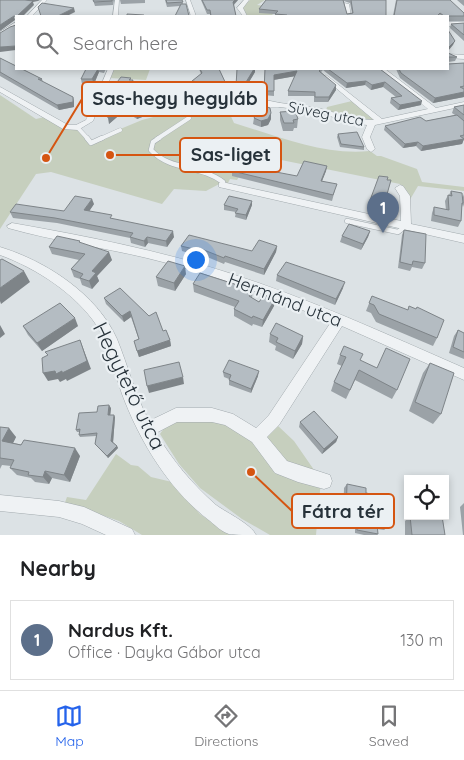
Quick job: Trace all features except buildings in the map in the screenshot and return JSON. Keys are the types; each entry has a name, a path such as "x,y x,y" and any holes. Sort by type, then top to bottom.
{"street":[{"path":"30,15 45,0"},
{"path":"116,15 117,0"},
{"path":"188,0 194,15"},
{"path":"244,15 240,8 247,0"},
{"path":"346,4 349,15"},
{"path":"449,24 464,24"},
{"path":"2,32 15,25"},
{"path":"2,32 15,35"},
{"path":"449,56 464,57"},
{"path":"456,65 464,65"},
{"path":"0,88 66,126 78,128 89,121 111,70"},
{"path":"382,70 433,109"},
{"path":"323,74 382,122"},
{"name":"Süveg utca","path":"190,101 196,95 216,94 280,106 318,110 355,121 372,123 464,104"},
{"path":"372,123 366,137 372,149"},
{"path":"222,185 464,239"},
{"path":"400,188 405,196 406,226"},
{"name":"Hermánd utca","path":"12,226 157,256 225,276 339,320 464,374"},
{"name":"Hegytető utca","path":"0,251 21,260 53,278 90,310 102,324 133,405 171,468 193,494 217,516 247,535"},
{"path":"257,437 274,420 339,320"},
{"path":"147,430 176,415 212,415 228,419 257,437 281,467 324,481"},
{"path":"0,503 59,509 84,516 126,535"}],"lane":[{"path":"254,106 280,106"},
{"path":"189,118 154,142 151,150 156,156 178,165 218,176 223,182 222,185"},
{"path":"78,128 91,143 120,130"},
{"path":"347,221 398,232 406,226"}],"green space":[{"path":"250,0 265,0 257,5 275,7 272,15 247,15 243,11 243,6"},
{"path":"112,70 150,70 146,80 108,78"},
{"path":"205,94 270,105 241,101 228,110 234,123 319,148 353,152 370,151 377,156 417,169 422,182 464,187 464,191 418,186 408,203 406,193 400,184 252,154 237,180 230,179 228,183 223,182 206,191 174,189 162,204 51,172 36,174 0,229 0,95 36,119 44,117 66,127 78,128 89,142 142,120 176,111 191,103 193,98 198,98 196,97"},
{"path":"352,101 374,120 364,121 326,111 327,107"},
{"path":"214,420 246,433 276,424 294,441 321,480 316,535 270,535 242,519 200,488 179,464 160,434 169,421"},
{"path":"116,454 131,465 138,466 151,477 172,482 200,514 230,535 142,535 119,521 90,511 64,505 67,497 86,500"}],"place":[{"name":"Sas-liget","path":"110,155"},
{"name":"Sas-hegy hegyláb","path":"46,158"},
{"name":"Nardus Kft.","path":"383,233"},
{"name":"Fátra tér","path":"251,472"}]}
